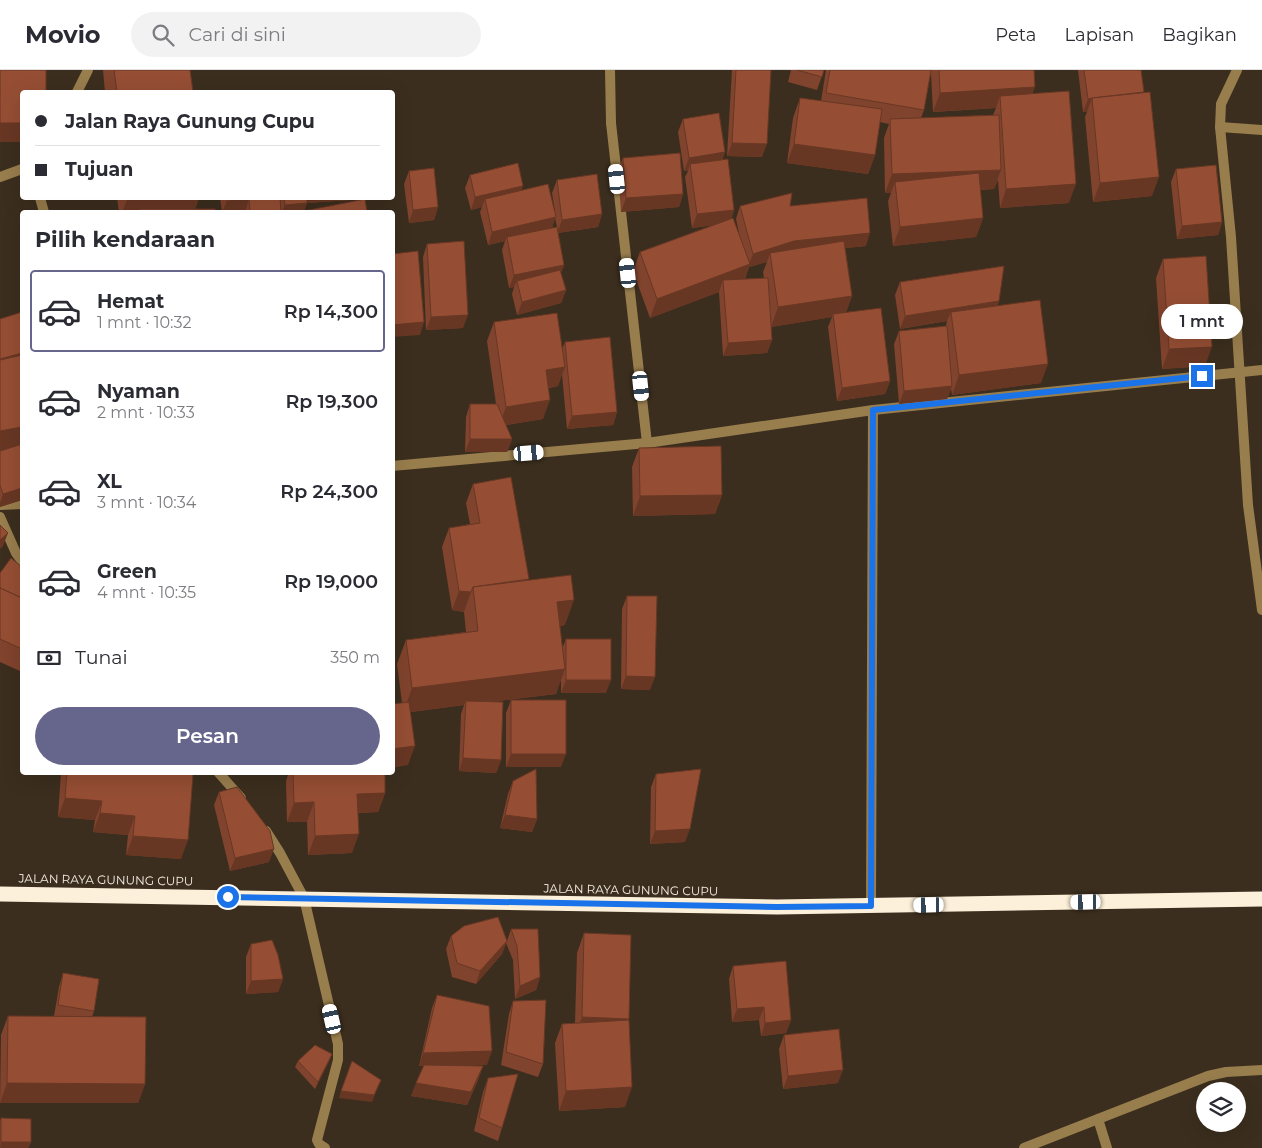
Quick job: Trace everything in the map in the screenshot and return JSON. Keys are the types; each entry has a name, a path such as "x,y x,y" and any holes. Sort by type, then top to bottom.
{"highway":[{"name":"JALAN RAYA GUNUNG CUPU","path":"0,894 767,907 1262,899"}],"street":[{"path":"78,90 88,70"},
{"path":"610,70 611,123 647,443"},
{"path":"1237,70 1221,104 1220,127 1231,237 1248,504 1262,610"},
{"path":"1220,127 1262,130"},
{"path":"0,177 20,170"},
{"path":"395,466 647,443 873,410 1262,370"},
{"path":"871,906 873,410"},
{"path":"0,505 20,504"},
{"path":"0,517 16,554 20,559"},
{"path":"221,775 248,806"},
{"path":"259,821 280,853 304,898 336,1036 338,1060 317,1140 325,1148"},
{"path":"1024,1148 1208,1076 1226,1072 1262,1070"},
{"path":"1098,1119 1107,1148"}],"building":[{"path":"0,70 46,70 46,90 20,90 20,123 0,123"},
{"path":"114,70 190,70 193,90 117,90"},
{"path":"736,70 771,70 767,144 732,143"},
{"path":"797,70 824,70 822,77"},
{"path":"830,70 931,70 924,110 826,93"},
{"path":"939,70 1034,70 1035,87 940,93"},
{"path":"1084,70 1141,70 1144,92 1088,99"},
{"path":"1069,91 1076,184 1006,189 1000,96"},
{"path":"1150,92 1159,177 1100,183 1092,98"},
{"path":"800,98 882,109 875,155 794,144"},
{"path":"719,113 725,152 689,158 683,119"},
{"path":"999,115 1001,170 892,174 890,119"},
{"path":"680,153 683,194 626,198 623,158"},
{"path":"728,159 734,210 697,214 690,164"},
{"path":"518,163 523,186 475,197 470,175"},
{"path":"1216,165 1222,222 1182,226 1176,169"},
{"path":"434,168 438,207 413,210 409,171"},
{"path":"979,173 983,218 900,227 895,182"},
{"path":"597,174 602,214 562,220 557,180"},
{"path":"548,184 556,217 492,232 485,199"},
{"path":"792,193 790,206 867,198 870,233 794,241 753,254 740,206"},
{"path":"249,200 280,200 281,210 250,210"},
{"path":"284,200 307,200 307,203 285,205"},
{"path":"365,200 367,210 309,210"},
{"path":"139,209 215,209 215,210"},
{"path":"733,218 750,264 657,299 640,252"},
{"path":"557,227 564,265 514,275 507,237"},
{"path":"464,241 468,315 431,317 427,244"},
{"path":"844,241 852,296 778,307 770,253"},
{"path":"418,251 424,322 395,325 395,254"},
{"path":"1206,256 1212,347 1169,349 1163,259"},
{"path":"1004,266 999,301 905,316 900,282"},
{"path":"560,270 566,290 522,302 517,281"},
{"path":"768,278 772,340 728,343 723,280"},
{"path":"1040,300 1048,364 959,375 951,312"},
{"path":"881,308 890,381 842,388 833,314"},
{"path":"20,313 20,354 0,359 0,319"},
{"path":"557,313 565,367 546,370 550,400 506,407 494,322"},
{"path":"947,326 952,386 904,391 899,331"},
{"path":"610,337 617,412 572,416 565,342"},
{"path":"20,355 20,427 0,431 0,360"},
{"path":"470,404 497,404 512,439 470,439"},
{"path":"20,445 20,489 3,494 0,485 0,451"},
{"path":"721,446 722,495 640,496 639,448"},
{"path":"511,477 529,579 473,587 471,592 459,591 449,528 480,523 473,484"},
{"path":"0,525 8,533 0,540"},
{"path":"11,558 20,565 20,597 0,588 0,573"},
{"path":"571,575 574,600 557,602 565,669 412,688 406,640 478,631 473,587"},
{"path":"0,588 20,597 20,648 0,639"},
{"path":"627,596 657,596 655,677 626,676"},
{"path":"566,639 611,639 611,680 566,680"},
{"path":"511,700 566,700 566,754 511,754"},
{"path":"466,701 503,702 501,760 463,758"},
{"path":"409,702 415,746 395,749 395,704"},
{"path":"536,769 537,819 505,815 513,781"},
{"path":"701,769 690,829 655,831 656,774"},
{"path":"67,775 193,775 188,840 133,836 135,816 100,813 102,801 65,798"},
{"path":"293,775 385,775 385,793 357,794 359,834 315,836 314,802 294,803"},
{"path":"237,787 270,831 274,849 235,858 219,792"},
{"path":"498,917 507,941 480,971 457,963 451,936 464,926"},
{"path":"511,929 538,929 540,977 520,986 517,946"},
{"path":"584,933 631,935 629,1019 582,1017"},
{"path":"272,940 278,955 283,979 251,981 251,944"},
{"path":"786,961 791,1020 765,1023 764,1007 737,1009 733,966"},
{"path":"63,973 99,979 94,1011 58,1005"},
{"path":"437,995 489,1006 492,1051 423,1053"},
{"path":"546,1000 543,1064 506,1052 513,1001"},
{"path":"8,1016 146,1017 145,1084 7,1083"},
{"path":"629,1020 632,1087 566,1091 562,1024"},
{"path":"839,1029 843,1070 788,1076 784,1035"},
{"path":"315,1045 332,1054 318,1082 298,1061"},
{"path":"352,1061 381,1080 374,1095 341,1091"},
{"path":"424,1065 483,1066 471,1092 416,1083"},
{"path":"518,1074 502,1128 479,1118 488,1078"},
{"path":"1,1118 31,1119 31,1142 1,1142"}],"route":[{"path":"228,897 777,907 871,906 873,410 1202,376"}]}
